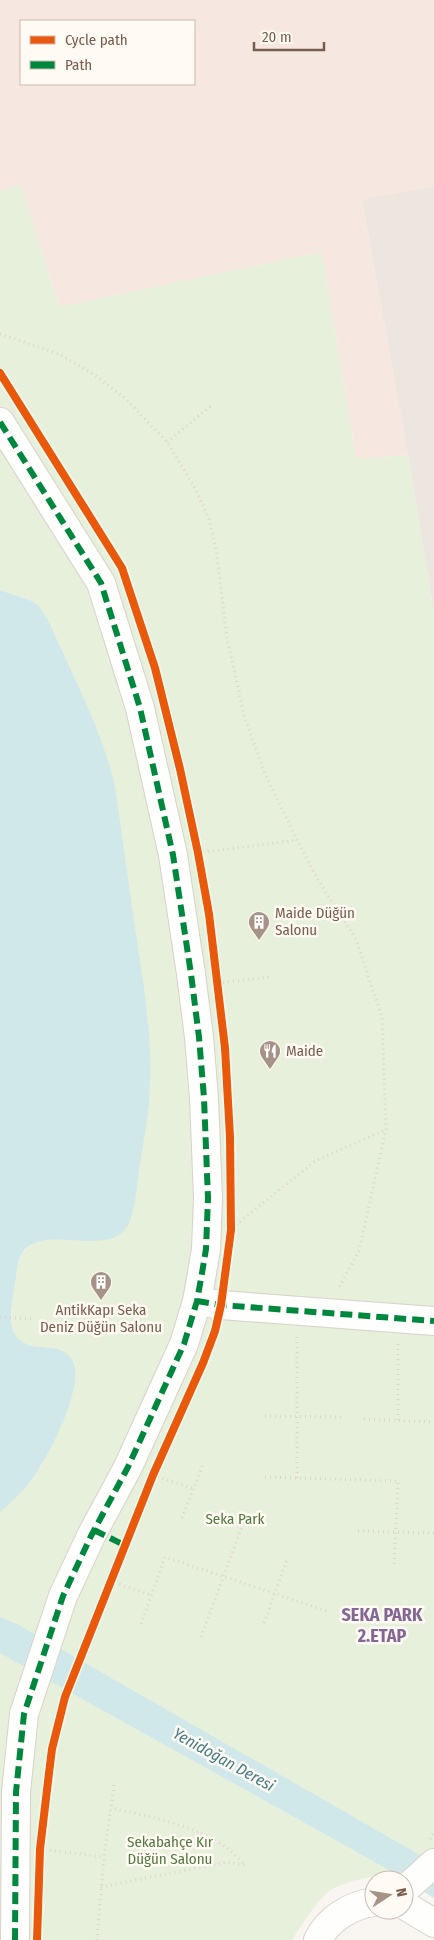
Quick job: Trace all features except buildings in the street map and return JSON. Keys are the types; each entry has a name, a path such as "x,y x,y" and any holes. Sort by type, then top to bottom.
{"street":[{"path":"0,422 101,582 140,708 189,850 210,988 199,1037 204,1098 208,1198 206,1249 197,1301 184,1344 164,1390 63,1596 24,1714 16,1792 15,1940"},
{"path":"197,1301 221,1305 324,1314 434,1321"},
{"path":"417,1881 434,1923"},
{"path":"318,1940 324,1928 340,1914 364,1903"}],"path":[{"path":"0,334 58,354 93,374 125,398 166,442 194,486 208,519 216,548 227,638 244,715 265,774 297,840 318,880 356,939 382,1017 386,1129 359,1251 324,1314"},
{"path":"166,442 212,405"},
{"path":"189,850 297,840"},
{"path":"189,850 200,862"},
{"path":"210,988 216,973"},
{"path":"210,988 272,976"},
{"path":"231,1230 315,1161 386,1129"},
{"path":"230,1238 231,1221"},
{"path":"296,1478 297,1311"},
{"path":"0,1317 34,1319"},
{"path":"398,1318 398,1420"},
{"path":"265,1416 342,1417"},
{"path":"364,1419 434,1422"},
{"path":"182,1518 204,1462"},
{"path":"149,1484 157,1466"},
{"path":"153,1475 194,1489"},
{"path":"265,1477 398,1481 394,1566"},
{"path":"201,1637 247,1513"},
{"path":"358,1531 434,1533"},
{"path":"141,1624 164,1558 224,1576 326,1611"},
{"path":"264,1623 288,1558"},
{"path":"107,1590 114,1572"},
{"path":"110,1580 151,1595"},
{"path":"98,1940 104,1857 114,1785"},
{"path":"102,1887 227,1862 245,1865 228,1848 212,1839 154,1818 111,1808"},
{"path":"40,1858 41,1841"},
{"path":"40,1849 104,1857"}],"shaded area":[{"path":"0,0 434,0 434,186 362,201 408,455 356,459 322,252 59,307 21,185 0,191"},
{"path":"434,186 434,613 408,455 362,200"}],"green space":[{"name":"Seka Park","path":"21,185 59,307 322,252 356,459 408,455 434,613 434,1863 106,1712 389,1870 364,1870 364,1879 345,1883 331,1890 315,1906 292,1940 0,1940 0,1653 8,1656 17,1625 0,1617 0,1512 32,1480 43,1463 67,1410 54,1348 27,1345 15,1336 11,1310 15,1276 21,1255 34,1243 50,1239 110,1239 134,1205 150,1084 39,606 32,601 0,590 0,191"}],"water":[{"path":"0,590 32,601 39,606 48,620 84,698 107,758 116,792 141,969 150,1063 147,1116 135,1202 129,1223 119,1235 105,1240 54,1239 38,1242 26,1249 18,1263 11,1315 13,1331 17,1338 24,1343 59,1350 68,1355 72,1360 75,1371 74,1385 64,1420 40,1468 22,1491 0,1512"},
{"name":"Yenidoğan Deresi","path":"0,1617 17,1624 434,1863 434,1898 414,1885 414,1870 389,1870 0,1653"}],"marked path":[{"path":"0,422 101,583 140,708 173,855 191,974 204,1098 208,1198 206,1249 197,1301 184,1344 128,1467 91,1536 63,1596 24,1714 16,1792 15,1940"},
{"path":"197,1301 221,1305 434,1321"},
{"path":"94,1530 124,1545"}],"cycle path":[{"path":"0,373 122,568 155,668 180,769 209,914 225,1048 230,1137 231,1230 221,1305 215,1331 203,1363 153,1475 65,1697 52,1749 40,1849 37,1940"}],"place":[{"name":"Maide Düğün Salonu","path":"259,941"},
{"name":"Maide","path":"270,1070"},
{"name":"AntikKapı Seka Deniz Düğün Salonu","path":"101,1301"}],"district":[{"name":"SEKA PARK 2.ETAP","path":"382,1625"}],"park label":[{"name":"Sekabahçe Kır Düğün Salonu","path":"170,1850"}]}
